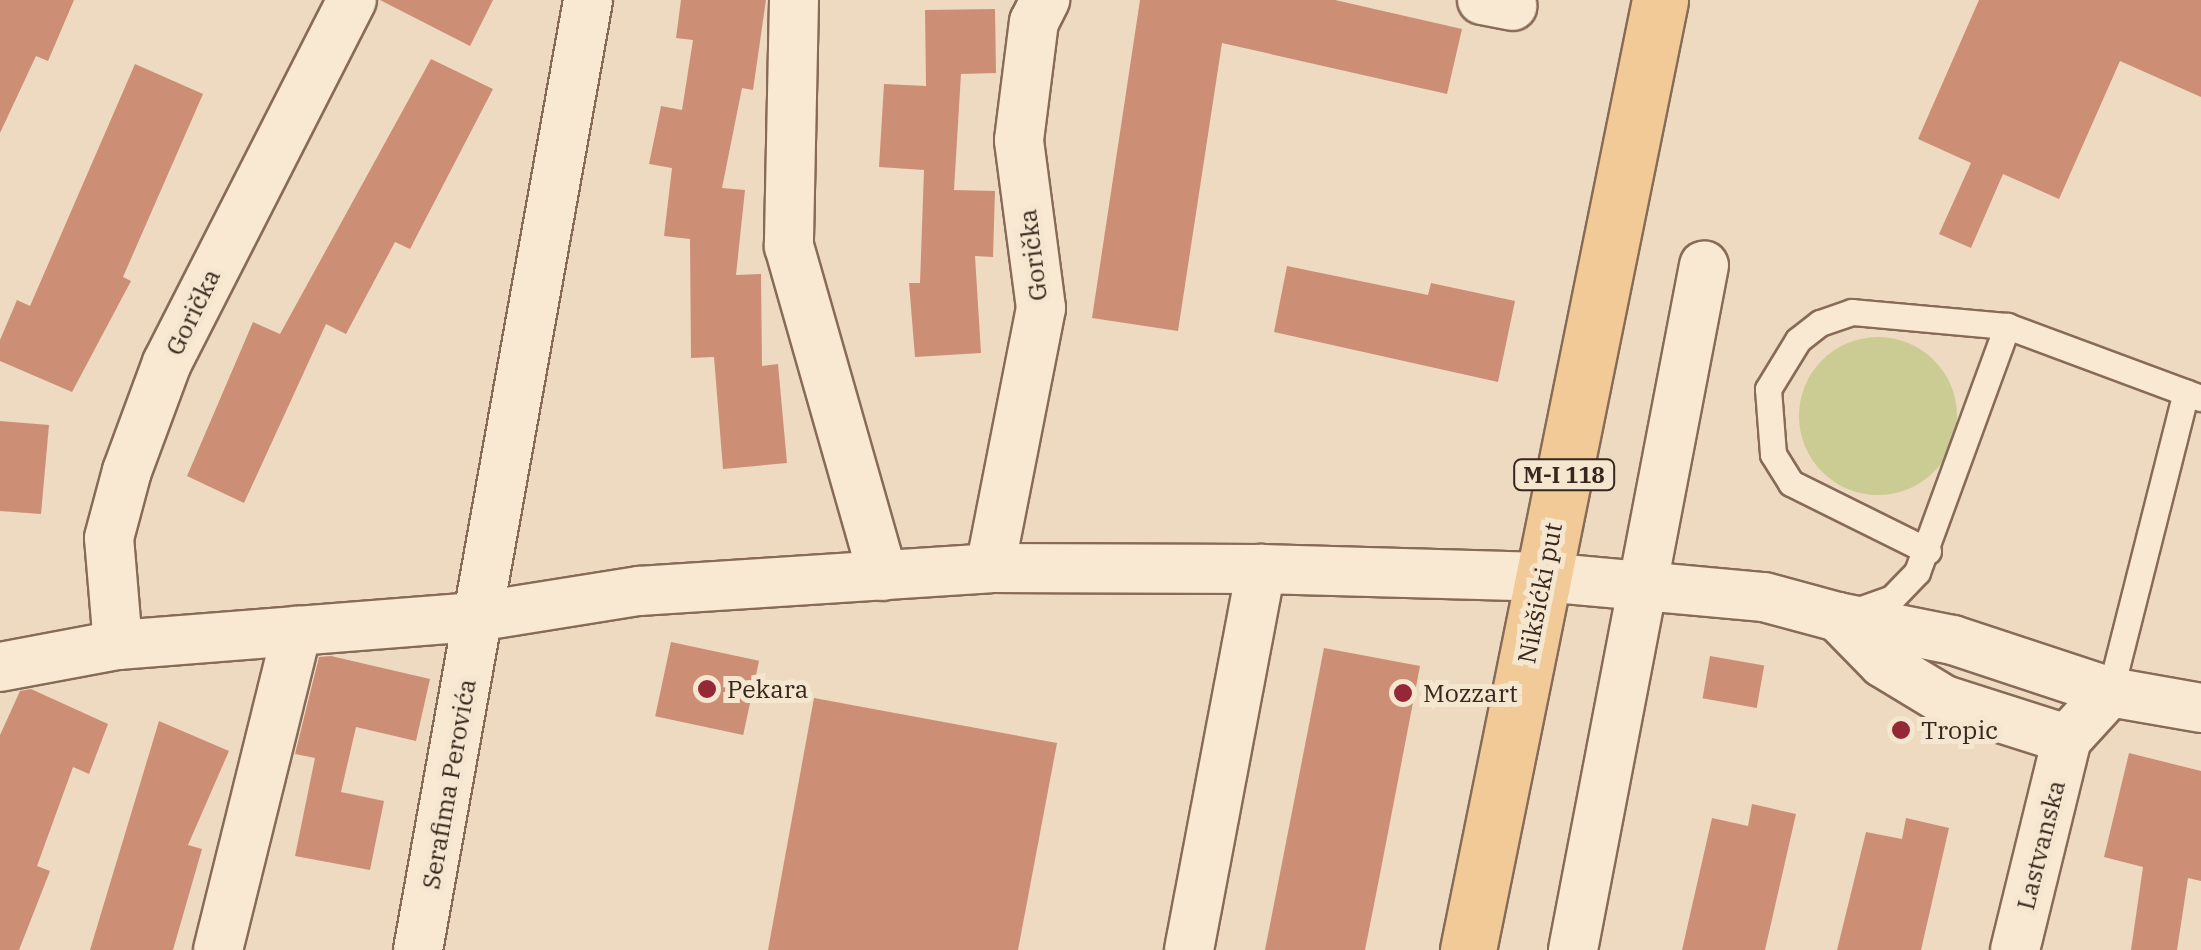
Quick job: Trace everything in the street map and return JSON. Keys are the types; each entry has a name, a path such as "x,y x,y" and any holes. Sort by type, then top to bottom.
{"main road":[{"name":"Nikšićki put","path":"1468,950 1660,0"}],"street":[{"name":"Gorička","path":"118,645 109,538 127,471 167,363 352,0"},
{"path":"476,617 588,0"},
{"path":"794,0 789,246 883,576"},
{"name":"Gorička","path":"990,568 1041,308 1019,140 1034,22 1045,0"},
{"path":"1573,950 1704,265"},
{"path":"0,667 118,645 476,617 639,591 990,568 1261,569 1543,577 1764,597 1838,617 1953,640 2110,692 2201,708"},
{"path":"1189,950 1261,569"},
{"name":"Serafima Perovića","path":"418,950 476,617"},
{"path":"1838,617 1882,663 1944,700 2067,739 2110,692"},
{"path":"218,950 297,631"},
{"name":"Lastvanska","path":"2015,950 2067,739"}],"lane":[{"path":"1928,552 1790,483 1773,454 1768,389 1798,340 1852,312 2006,326 2194,395 2110,692"},
{"path":"1838,617 1892,598 1928,552 2006,326"}],"green space":[{"path":"1878,337 1908,343 1934,360 1951,386 1957,416 1951,446 1934,472 1908,489 1878,495 1848,489 1822,472 1805,446 1799,416 1805,386 1822,360 1848,343"}],"building":[{"path":"0,0 74,0 48,61 36,56 0,133"},
{"path":"380,0 493,0 470,46"},
{"path":"681,0 766,0 753,90 742,88 722,188 745,190 736,275 761,274 762,366 778,364 787,463 723,469 714,357 691,358 690,239 664,236 672,168 649,164 661,106 682,110 693,40 676,38"},
{"path":"1140,0 1335,0 1462,29 1447,94 1222,43 1178,331 1092,318"},
{"path":"1979,0 2201,0 2201,97 2120,61 2059,199 2003,174 1971,248 1939,234 1971,163 1918,139"},
{"path":"995,9 996,73 961,74 954,190 995,191 993,257 975,256 981,353 915,357 909,283 920,283 924,170 879,167 884,84 926,86 925,10"},
{"path":"431,59 493,89 410,249 395,242 346,334 326,324 244,503 187,476 253,322 280,334"},
{"path":"135,64 203,94 123,277 131,281 72,392 0,361 0,340 17,300 30,306"},
{"path":"1287,266 1428,295 1431,283 1515,301 1498,382 1274,332"},
{"path":"0,421 49,425 41,514 0,511"},
{"name":"Pekara","path":"671,642 759,661 743,735 655,716"},
{"path":"1324,648 1420,666 1381,869 1365,950 1265,950"},
{"path":"331,656 430,679 416,741 356,727 341,792 384,801 370,870 295,856 315,758 295,754 319,657"},
{"path":"1710,656 1764,666 1757,708 1703,698"},
{"path":"31,689 108,724 89,774 73,767 37,866 50,871 19,950 0,950 0,735 20,691"},
{"path":"814,698 1057,743 1018,950 768,950"},
{"path":"159,721 229,751 188,845 202,849 173,950 90,950"},
{"path":"2129,753 2201,771 2201,881 2188,878 2177,950 2131,950 2143,867 2104,857"},
{"path":"1752,804 1796,814 1765,950 1682,950 1712,818 1748,826"},
{"path":"1906,818 1949,828 1921,950 1837,950 1866,832 1902,839"}],"place":[{"name":"Pekara","path":"707,689"},
{"name":"Mozzart","path":"1403,693"},
{"name":"Tropic","path":"1901,730"}]}
